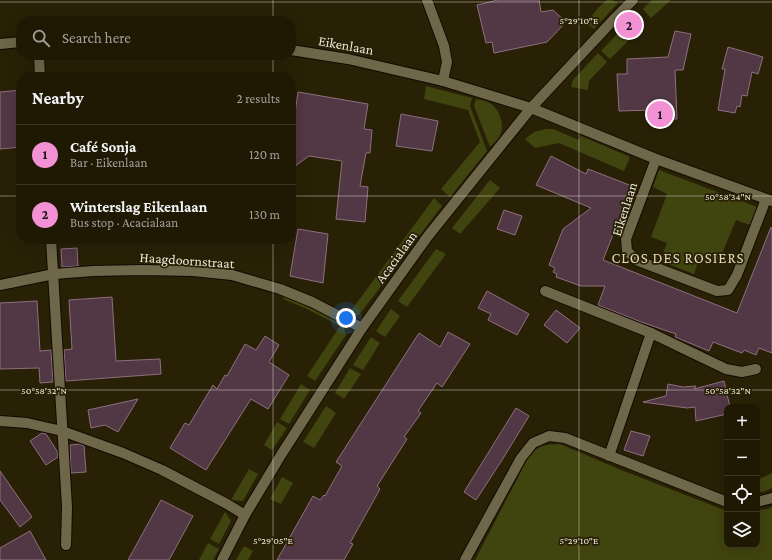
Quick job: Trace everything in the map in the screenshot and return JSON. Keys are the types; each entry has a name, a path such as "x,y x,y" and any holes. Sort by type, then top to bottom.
{"street":[{"path":"428,0 444,46 447,62 443,80"},
{"name":"Acacialaan","path":"222,560 245,515 281,455 362,328 428,236 531,108 633,0"},
{"path":"0,44 16,42"},
{"name":"Eikenlaan","path":"296,51 348,58 443,80 531,108 656,160 769,200 737,275 728,290 717,291 636,260 627,251 626,239 656,160"},
{"path":"39,60 40,72"},
{"path":"51,244 67,507 66,545"},
{"name":"Haagdoornstraat","path":"0,285 54,274 93,271 192,271 232,275 280,289 312,302 362,328"},
{"path":"545,291 651,333 726,369 742,372 756,369"},
{"path":"609,456 651,333"},
{"path":"0,421 27,423 62,431 123,453 162,470 237,509 245,515"},
{"path":"465,560 521,458 533,443 549,436 565,438 724,501"},
{"path":"760,501 772,498"}],"green space":[{"path":"607,0 612,0 618,3 594,29 586,23"},
{"path":"652,0 671,0 651,18 643,9"},
{"path":"634,16 643,26 610,59 601,51"},
{"path":"598,53 607,62 589,81 588,90 571,87 573,80"},
{"path":"426,86 472,98 470,106 487,151 450,197 441,189 480,142 468,110 424,99"},
{"path":"476,99 486,101 491,104 497,110 501,118 502,127 498,139 490,147 474,106"},
{"path":"553,129 579,140 581,136 630,157 624,171 559,143 535,148 525,139 534,132"},
{"path":"659,170 757,207 750,225 736,220 718,263 700,256 694,274 660,261 667,243 651,237 667,194 653,187"},
{"path":"490,180 500,188 460,234 452,228"},
{"path":"434,198 442,206 359,315 352,317 348,315"},
{"path":"436,249 446,254 407,307 398,301"},
{"path":"284,297 300,303 343,324 346,335 315,381 307,376 340,326 307,309 283,299"},
{"path":"391,309 400,316 385,337 376,331"},
{"path":"371,337 380,343 363,370 353,365"},
{"path":"350,368 361,374 344,399 335,393"},
{"path":"301,384 310,390 289,424 280,419"},
{"path":"326,406 336,413 314,448 303,442"},
{"path":"277,422 287,428 272,450 264,445"},
{"path":"560,444 621,470 724,510 724,548 760,548 760,510 772,507 772,560 475,560 530,454 541,447"},
{"path":"249,469 258,474 243,501 231,500"},
{"path":"772,473 772,488 760,492 760,479"},
{"path":"282,477 293,483 281,504 270,499"},
{"path":"225,512 231,521 219,544 210,539"},
{"path":"208,543 219,549 213,560 199,560"},
{"path":"244,546 253,551 248,560 236,560"}],"building":[{"path":"498,0 539,0 541,12 553,10 566,22 547,42 494,53 492,42 486,43 477,5"},
{"path":"675,31 691,34 683,70 675,70 677,119 653,120 653,110 619,111 617,74 627,74 627,59 668,57"},
{"path":"728,47 763,57 758,74 752,72 747,96 742,95 740,107 737,106 735,113 718,110 725,69 722,69"},
{"path":"16,90 16,147 0,149 0,92"},
{"path":"298,92 368,104 364,129 372,130 370,153 366,153 360,186 368,187 365,222 336,219 342,161 309,156 296,165 296,106"},
{"path":"401,114 438,121 432,151 396,146"},
{"path":"551,156 586,174 588,169 632,186 603,260 737,313 771,227 772,353 759,348 756,355 744,350 742,353 713,342 709,351 675,337 676,334 598,305 605,286 581,286 556,277 557,274 553,272 555,268 549,265 563,229 591,208 536,185"},
{"path":"504,210 522,216 515,235 497,229"},
{"path":"298,229 328,234 323,283 290,276"},
{"path":"77,248 78,266 62,267 61,249"},
{"path":"487,291 529,314 517,335 488,320 491,314 478,308"},
{"path":"112,297 116,361 160,359 161,374 66,381 64,350 72,349 69,300"},
{"path":"37,301 40,351 51,350 53,382 40,383 39,368 0,369 0,303"},
{"path":"556,310 580,328 567,343 544,325"},
{"path":"448,332 470,344 442,387 437,383 418,411 421,413 404,437 407,439 377,486 380,489 350,543 353,544 344,560 277,560 313,496 320,500 324,495 325,496 342,466 336,462 419,333 440,347"},
{"path":"265,336 279,345 269,362 289,375 268,409 251,399 206,470 170,448 185,423 189,425 213,385 217,389 225,375 227,376 245,344 256,350"},
{"path":"724,381 729,404 724,404 724,415 696,421 695,407 687,408 643,402 666,396 668,384 683,387 696,386 694,389"},
{"path":"138,399 118,432 105,425 91,428 88,410"},
{"path":"516,408 529,416 476,500 464,492"},
{"path":"631,431 650,436 643,456 624,450"},
{"path":"42,433 46,434 57,451 58,457 46,465 30,441"},
{"path":"80,444 84,446 86,472 71,473 70,445"},
{"path":"0,471 32,517 20,527 0,500"},
{"path":"161,500 193,516 169,560 128,560"},
{"path":"30,531 46,560 0,560 0,548"}],"place":[{"name":"Winterslag Eikenlaan","path":"629,25"},
{"name":"Café Sonja","path":"660,114"}],"district":[{"name":"CLOS DES ROSIERS","path":"678,258"}]}
